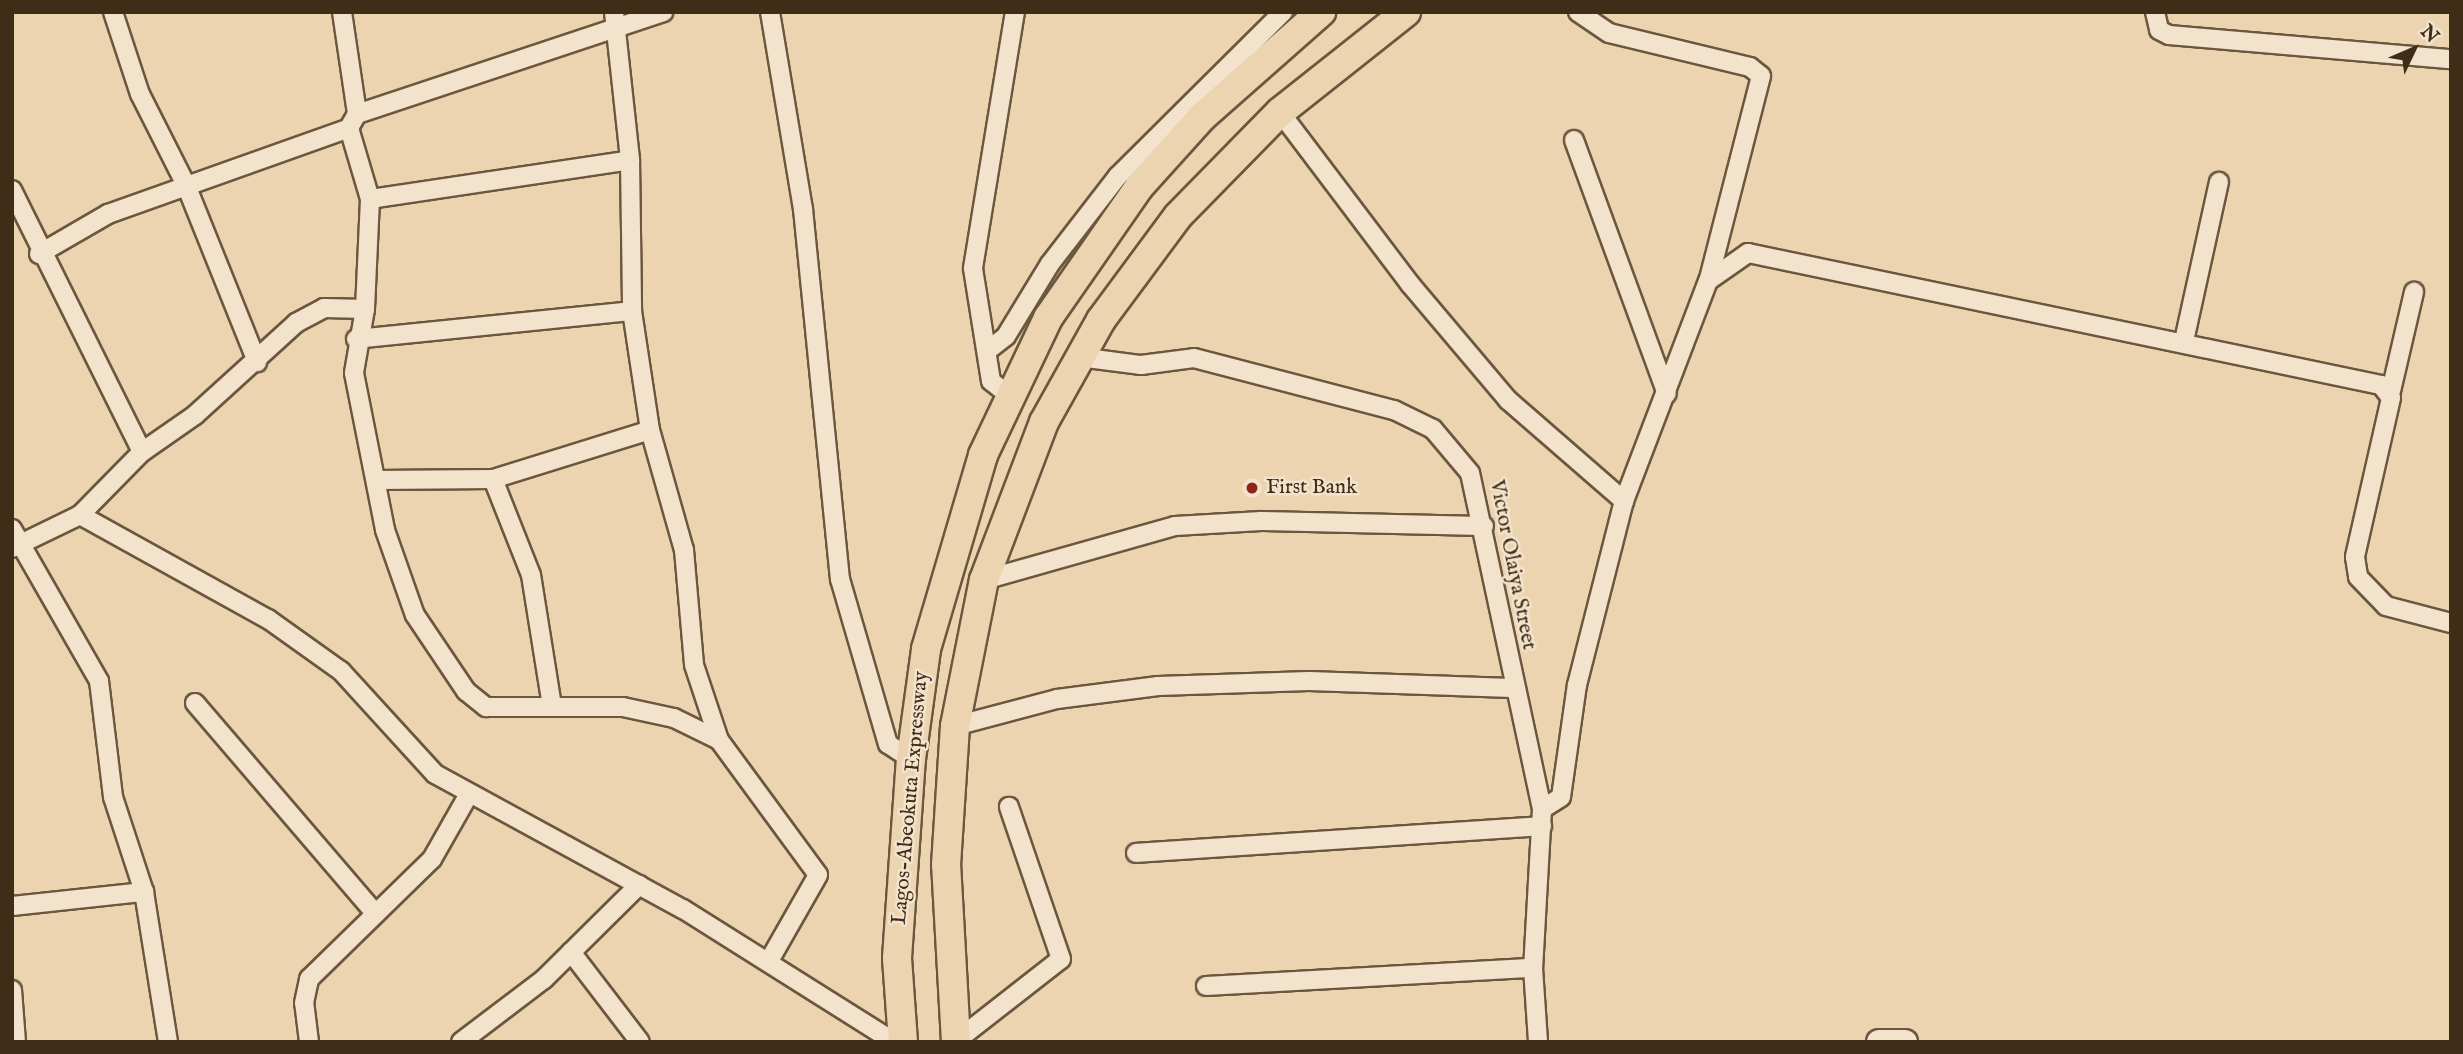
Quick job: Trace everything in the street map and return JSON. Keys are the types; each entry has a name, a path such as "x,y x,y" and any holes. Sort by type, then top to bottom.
{"highway":[{"name":"Lagos-Abeokuta Expressway","path":"903,1042 898,958 911,759 926,649 983,455 1048,318 1139,187 1202,117 1321,12"},
{"name":"Lagos-Abeokuta Expressway","path":"956,1041 946,865 955,726 984,580 1016,489 1079,357 1127,279 1178,216 1280,112 1406,12"}],"main road":[{"path":"1879,1042 1905,1042"}],"street":[{"path":"113,12 140,94 186,185 257,362"},
{"path":"342,12 353,121 370,199 365,309 356,339 358,401 396,569 415,615 466,691 486,707 552,706 651,711 719,740"},
{"path":"39,254 90,222 616,19 663,12"},
{"path":"770,12 803,209 836,558 888,744 911,759"},
{"path":"1010,396 991,381 973,268 1015,12"},
{"path":"987,351 1006,337 1050,264 1118,176 1283,12"},
{"path":"1136,853 1542,818 1561,797 1577,685 1624,501 1708,281 1761,76 1750,67 1609,33 1578,12"},
{"path":"2155,12 2159,30 2169,35 2451,59"},
{"path":"616,19 631,160 632,311 650,430 684,550 694,665 719,740 818,875 769,961"},
{"path":"1280,112 1410,284 1508,400 1624,501"},
{"path":"1574,140 1667,394"},
{"path":"370,199 631,160"},
{"path":"2184,341 2219,181"},
{"path":"12,190 39,254 99,357 142,452"},
{"path":"1708,281 1748,253 2184,341 2391,391"},
{"path":"2414,292 2355,556 2358,577 2386,606 2451,623"},
{"path":"17,547 80,515 142,452 257,362 296,323 324,308 365,309"},
{"path":"356,339 632,311"},
{"name":"Victor Olaiya Street","path":"1079,357 1141,365 1194,358 1394,410 1433,429 1457,455 1479,491 1512,688 1525,717 1542,818 1533,968 1538,1042"},
{"path":"377,480 493,478 650,430"},
{"path":"493,478 531,575 552,706"},
{"path":"80,515 313,645 435,774 639,885 769,961 894,1042"},
{"path":"984,580 1175,526 1261,521 1484,526"},
{"path":"12,529 17,547 99,681 113,797 144,891 168,1042"},
{"path":"955,726 1057,699 1157,686 1309,681 1512,688"},
{"path":"195,704 375,913"},
{"path":"309,1042 304,1003 309,979 432,859 469,794"},
{"path":"956,1041 1061,959 1009,807"},
{"path":"472,1038 571,952 639,885"},
{"path":"12,906 144,891"},
{"path":"571,952 640,1042"},
{"path":"1206,986 1533,968"},
{"path":"12,990 16,1042"}],"place":[{"name":"First Bank","path":"1252,488"}]}
